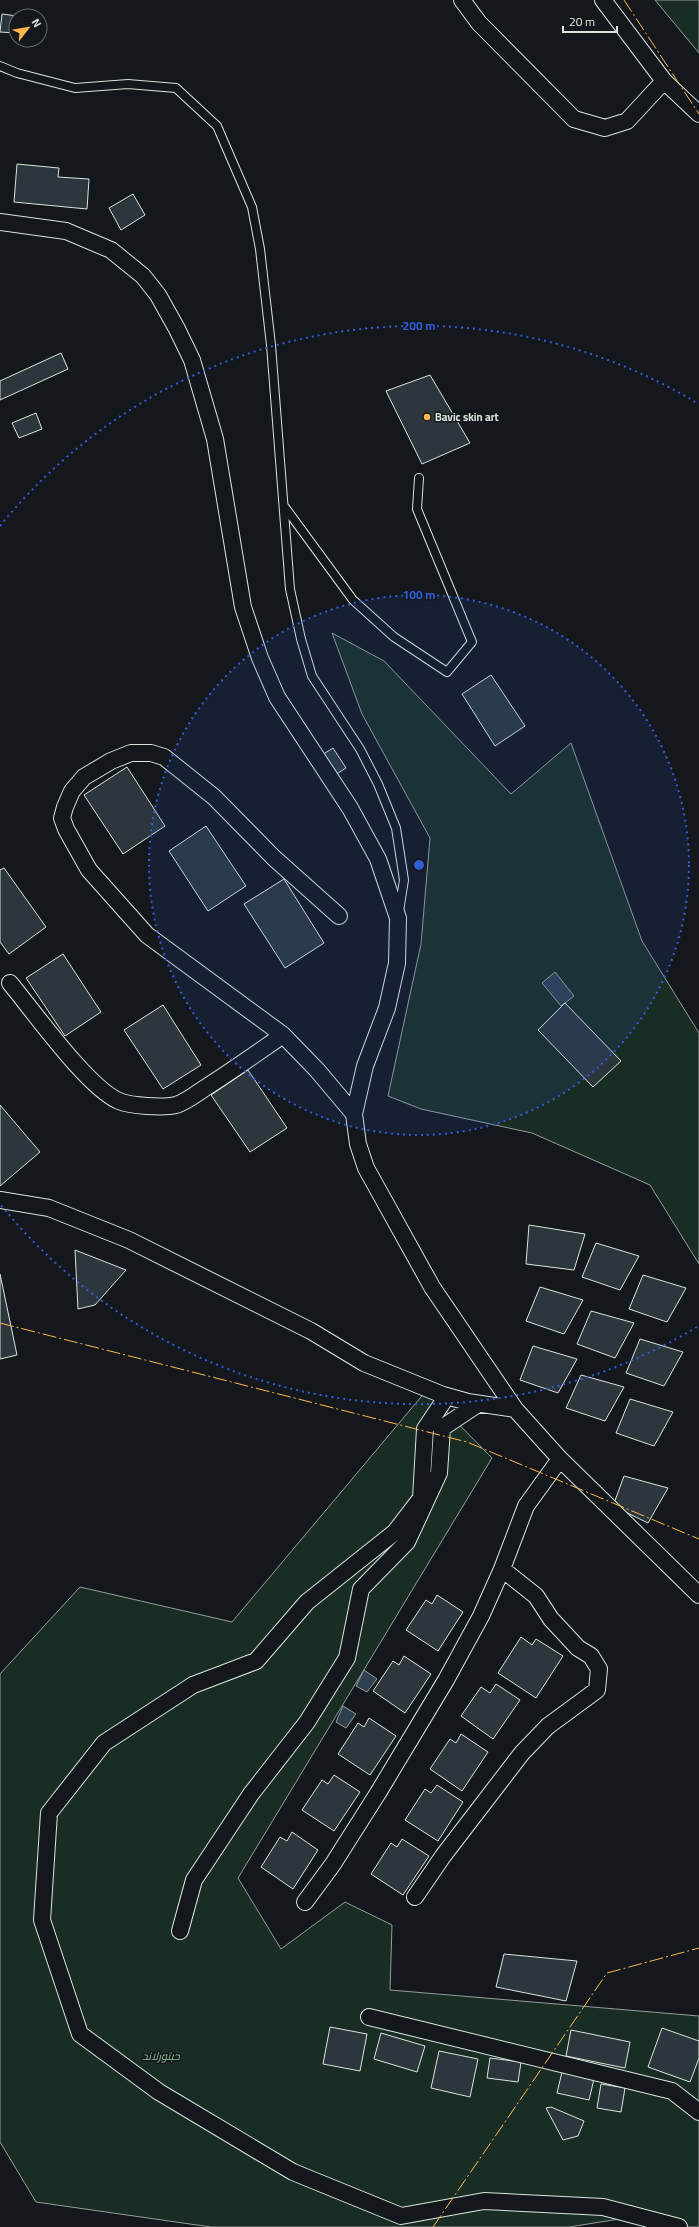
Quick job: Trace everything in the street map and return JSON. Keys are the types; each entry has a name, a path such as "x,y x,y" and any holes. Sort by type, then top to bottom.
{"street":[{"path":"462,0 479,23 574,119 605,128 628,121 664,81"},
{"path":"603,0 664,81 699,114"},
{"path":"0,222 66,230 111,250 143,276 158,296 177,328 192,360 215,439 243,607 260,658 277,697 350,808 378,859 398,918 399,939 395,970 386,1008 365,1066 354,1114 358,1144 370,1175 432,1286 515,1409 560,1459 699,1595"},
{"path":"339,916 274,858 214,797 164,757 151,753 131,753 118,758 89,774 72,791 65,807 62,818 73,845 89,870 147,935 282,1035 317,1070 354,1114"},
{"path":"10,983 85,1074 107,1094 119,1101 141,1105 176,1105 187,1100 231,1072 282,1035"},
{"path":"0,1200 49,1208 129,1240 311,1331 364,1363 447,1396 478,1404 515,1409"},
{"path":"447,1396 425,1429 421,1498 394,1532 307,1602 256,1662 193,1685 104,1743 49,1814 42,1920 80,2034 159,2092 293,2172 346,2196 401,2216 484,2201 603,2207 679,2227"},
{"path":"180,1931 194,1880 251,1794 307,1722 347,1658 361,1589 407,1542 439,1472 442,1428 478,1404"},
{"path":"305,1902 357,1825 446,1680 481,1616 502,1569 526,1506 560,1459"},
{"path":"415,1897 443,1856 522,1753 548,1726 597,1690 599,1669 591,1656 578,1648 561,1630 551,1619 536,1596 502,1569"},
{"path":"369,2017 672,2091 699,2112"}],"lane":[{"path":"0,66 17,73 75,88 128,84 176,88 217,126 252,207 260,249 271,345 290,589 301,639 312,676 360,749 378,784 396,828 404,880 398,918"},
{"path":"283,506 353,600 394,637 446,672 472,642 417,509 419,478"}],"green space":[{"path":"655,0 699,0 699,53"},
{"path":"332,633 384,661 511,794 571,743 642,941 699,1033 699,1264 650,1185 532,1133 421,1109 388,1096 421,944 430,838 362,714"},
{"name":"حبتورلاند","path":"426,1391 492,1458 238,1878 281,1949 345,1902 392,1925 390,1990 699,2016 699,2227 647,2227 632,2217 569,2227 211,2227 36,2202 0,2142 0,1674 80,1587 232,1622"}],"water":[{"path":"555,972 574,996 561,1006 542,983"},
{"path":"364,1670 377,1679 367,1692 356,1686"},
{"path":"343,1706 356,1714 346,1728 336,1722"}],"building":[{"path":"2,14 8,15 8,32 0,32"},
{"path":"17,164 59,168 58,177 89,179 87,209 14,202"},
{"path":"133,194 145,215 121,230 109,208"},
{"path":"61,353 68,369 0,400 0,381"},
{"name":"Bavic skin art","path":"430,375 470,443 422,464 386,391"},
{"path":"36,413 42,429 19,438 12,423"},
{"path":"491,675 525,726 495,746 462,694"},
{"path":"333,748 346,768 335,775 322,755"},
{"path":"127,767 165,826 123,854 84,795"},
{"path":"206,826 246,886 208,911 169,851"},
{"path":"4,868 46,927 9,954 0,942 0,870"},
{"path":"284,879 324,943 285,968 244,904"},
{"path":"63,954 101,1012 65,1036 26,978"},
{"path":"565,1003 621,1061 593,1087 538,1030"},
{"path":"163,1005 201,1065 163,1089 124,1030"},
{"path":"248,1070 287,1128 250,1152 211,1095"},
{"path":"0,1105 40,1152 0,1186"},
{"path":"529,1225 585,1234 574,1270 526,1264"},
{"path":"596,1243 639,1256 620,1290 582,1277"},
{"path":"75,1250 126,1270 95,1305 78,1309"},
{"path":"0,1274 17,1355 0,1359"},
{"path":"643,1275 686,1288 667,1322 629,1309"},
{"path":"540,1287 583,1300 564,1334 526,1321"},
{"path":"591,1311 634,1323 615,1358 577,1344"},
{"path":"640,1339 683,1352 664,1386 626,1373"},
{"path":"533,1346 577,1359 558,1393 520,1380"},
{"path":"581,1375 624,1387 605,1421 566,1408"},
{"path":"630,1399 673,1412 654,1446 616,1433"},
{"path":"624,1476 668,1488 648,1523 613,1506"},
{"path":"437,1595 463,1612 438,1651 406,1630 426,1600 432,1604"},
{"path":"521,1637 532,1645 536,1639 563,1656 536,1698 498,1673"},
{"path":"404,1656 431,1674 405,1713 373,1691 393,1661 399,1665"},
{"path":"496,1684 520,1700 493,1739 461,1716 481,1687 490,1693"},
{"path":"369,1718 396,1736 370,1775 338,1754 358,1723 364,1727"},
{"path":"461,1734 488,1752 462,1791 430,1769 450,1739 456,1743"},
{"path":"334,1775 360,1792 334,1831 302,1810 322,1780 328,1784"},
{"path":"437,1785 463,1802 438,1841 405,1820 425,1789 431,1793"},
{"path":"292,1832 318,1850 293,1889 261,1867 280,1837 287,1841"},
{"path":"402,1839 429,1856 403,1895 371,1874 391,1843 397,1847"},
{"path":"504,1954 577,1961 566,2001 496,1987"},
{"path":"330,2027 367,2034 360,2071 323,2064"},
{"path":"662,2028 699,2041 699,2058 690,2082 648,2067"},
{"path":"571,2030 630,2042 625,2068 566,2056"},
{"path":"381,2033 425,2046 417,2072 374,2059"},
{"path":"439,2051 478,2059 470,2097 431,2088"},
{"path":"490,2058 521,2062 518,2082 487,2078"},
{"path":"562,2072 594,2079 589,2100 557,2093"},
{"path":"601,2084 625,2088 621,2112 597,2108"},
{"path":"551,2107 584,2121 578,2136 563,2140 546,2108"}],"power":[{"path":"624,0 699,114"},
{"path":"0,1323 467,1442 699,1539"},
{"path":"433,2227 607,1973 699,1948"}],"place":[{"name":"Bavic skin art","path":"427,417"}]}
